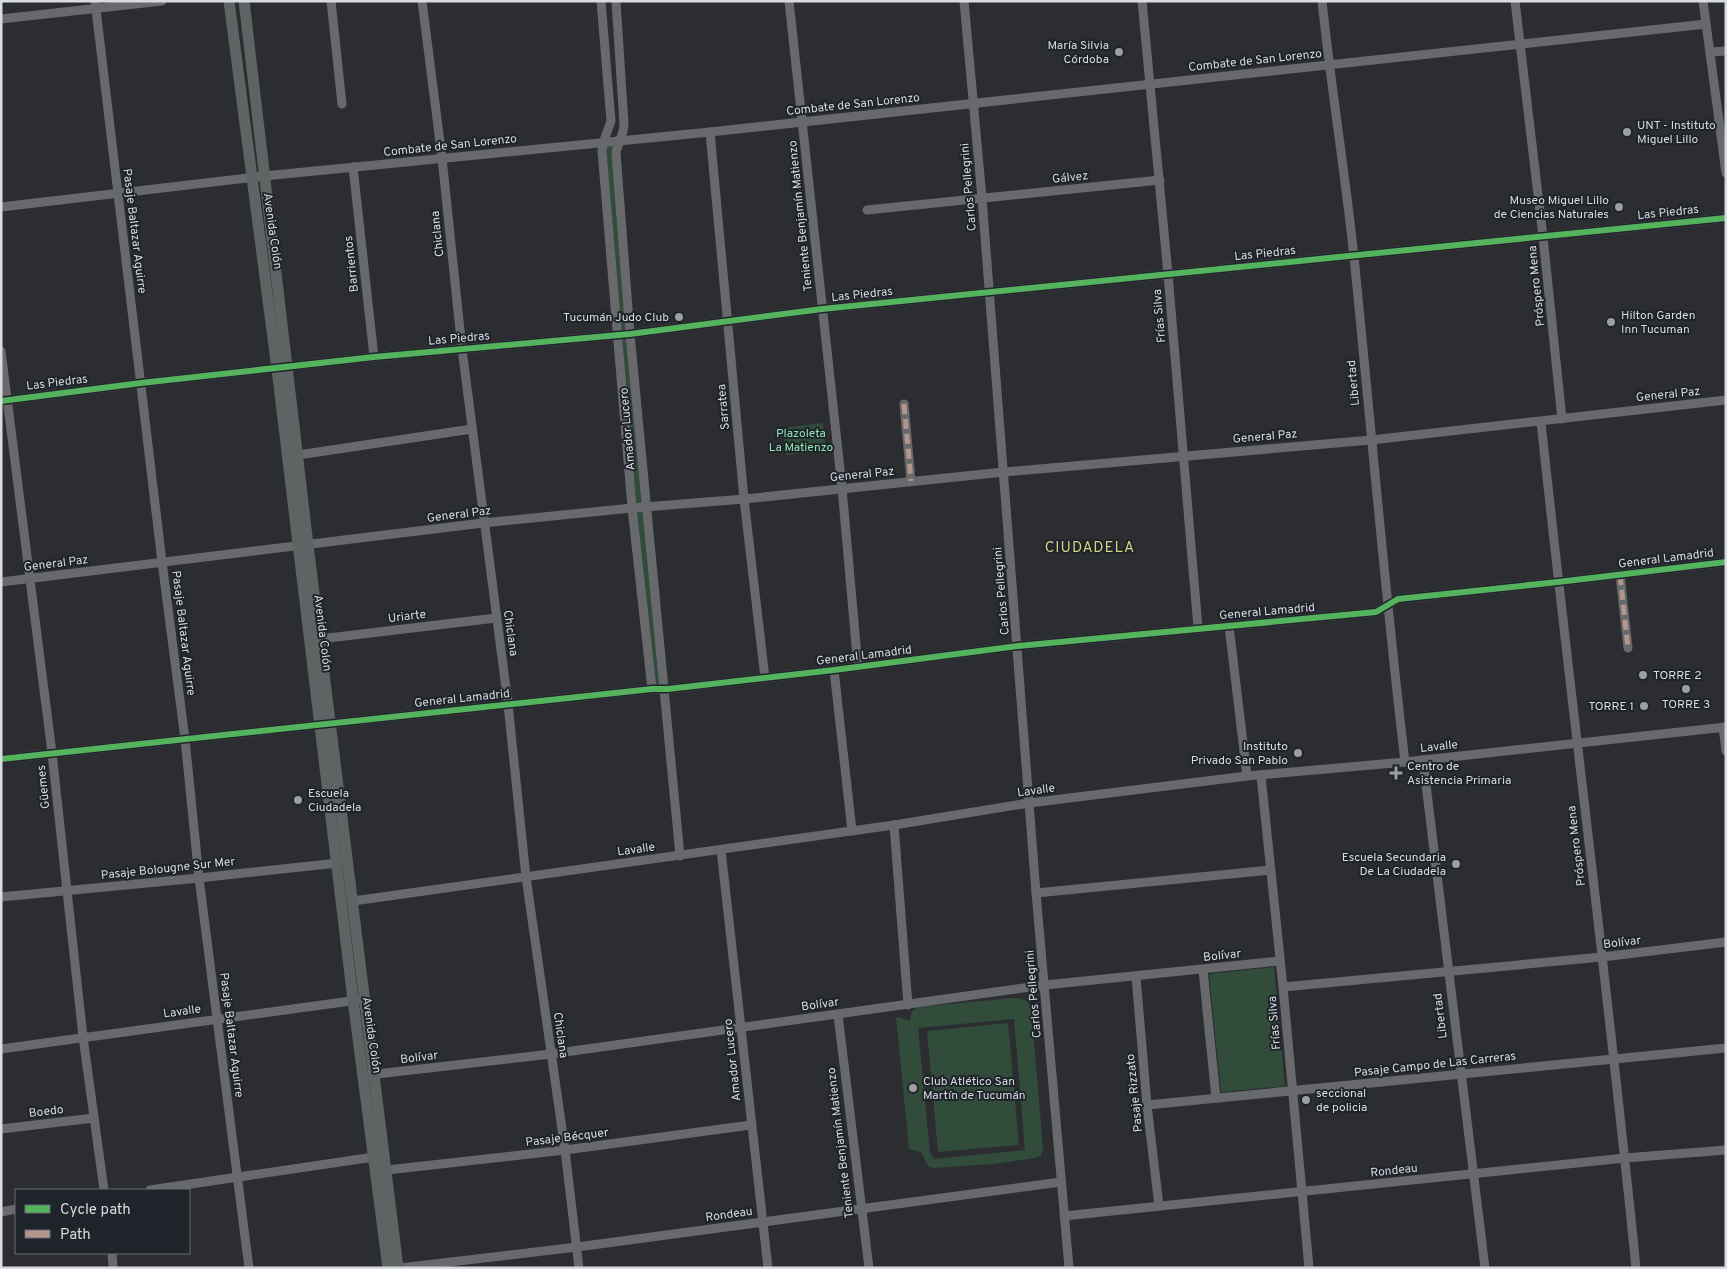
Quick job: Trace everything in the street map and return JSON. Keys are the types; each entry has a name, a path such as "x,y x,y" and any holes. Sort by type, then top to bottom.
{"main road":[{"name":"Avenida Colón","path":"229,1 252,178 282,368 298,455 303,545 320,639 338,863 353,1000 387,1170 399,1268"},
{"name":"Avenida Colón","path":"244,1 264,176 282,368 303,545 326,724 366,998 374,1157 388,1268"}],"street":[{"path":"1,20 95,5 162,1"},
{"path":"330,1 342,104"},
{"name":"Chiclana","path":"422,1 442,158 462,349 508,704 526,877 579,1268"},
{"name":"Amador Lucero","path":"601,1 611,121 603,143 632,508 652,690"},
{"name":"Amador Lucero","path":"616,1 624,124 624,130 618,141 616,153 630,334 680,856"},
{"name":"Teniente Benjamín Matienzo","path":"789,1 842,488 858,667"},
{"name":"Carlos Pellegrini","path":"964,1 990,292 1036,892 1046,985 1069,1268"},
{"name":"Frías Silva","path":"1142,1 1160,180 1198,628"},
{"name":"Libertad","path":"1322,1 1354,255 1370,440 1405,762"},
{"name":"Próspero Mena","path":"1515,1 1562,419"},
{"path":"1703,1 1726,173"},
{"name":"Pasaje Baltazar Aguirre","path":"95,5 185,739 199,878 249,1268"},
{"name":"Combate de San Lorenzo","path":"1,207 264,176 710,132 1706,24"},
{"path":"605,45 619,44"},
{"path":"1710,52 1726,51"},
{"name":"Sarratea","path":"710,132 744,499 765,678"},
{"name":"Barrientos","path":"353,168 374,357"},
{"name":"Gálvez","path":"867,210 1160,180"},
{"name":"Las Piedras","path":"4,400 141,382 374,357 630,334 822,310 990,292 1726,218"},
{"name":"Güemes","path":"1,352 4,400 31,578 83,1037 104,1189"},
{"name":"General Paz","path":"1,582 484,523 1004,472 1370,440 1726,400"},
{"path":"904,404 911,481"},
{"name":"Próspero Mena","path":"1541,422 1576,744 1614,1058 1636,1268"},
{"path":"298,455 472,429"},
{"name":"General Lamadrid","path":"1,759 765,678 1018,646 1376,612 1398,599 1726,562"},
{"path":"1620,574 1628,648"},
{"name":"Uriarte","path":"320,639 496,618"},
{"path":"1229,626 1248,776"},
{"path":"834,670 852,831"},
{"path":"1724,727 1726,751"},
{"name":"Lavalle","path":"353,901 894,826 1029,803 1248,776 1405,762 1724,727"},
{"name":"Libertad","path":"1423,760 1447,971 1485,1268"},
{"name":"Frías Silva","path":"1261,776 1303,1191 1309,1268"},
{"path":"894,826 908,1005"},
{"name":"Amador Lucero","path":"721,850 768,1268"},
{"name":"Pasaje Bolougne Sur Mer","path":"1,897 338,863"},
{"path":"1036,892 1271,870"},
{"name":"Bolívar","path":"1283,987 1602,957 1726,942"},
{"name":"Bolívar","path":"369,1075 551,1054 1046,985 1280,961"},
{"path":"1203,970 1216,1098"},
{"name":"Pasaje Rizzato","path":"1136,977 1159,1206"},
{"name":"Lavalle","path":"1,1049 366,998"},
{"name":"Teniente Benjamín Matienzo","path":"838,1014 868,1268"},
{"name":"Pasaje Campo de Las Carreras","path":"1148,1105 1726,1048"},
{"name":"Boedo","path":"1,1129 94,1118"},
{"name":"Pasaje Bécquer","path":"387,1170 564,1150 751,1125"},
{"name":"Rondeau","path":"1064,1216 1625,1158 1726,1150"},
{"path":"157,1189 374,1157"},
{"name":"Rondeau","path":"399,1268 576,1248 762,1222 860,1211 1061,1182"},
{"path":"1,1212 15,1209"},
{"path":"112,1254 113,1268"}],"green space":[{"path":"613,145 626,330 621,330 606,146"},
{"path":"622,337 627,337 643,504 635,504"},
{"name":"Plazoleta La Matienzo","path":"823,423 826,451 786,455 783,428"},
{"path":"643,510 660,685 655,685 636,512"},
{"path":"1274,967 1285,1086 1221,1092 1209,974"},
{"name":"Club Atlético San Martín de Tucumán","path":"1013,998 1019,998 1028,1003 1031,1007 1043,1148 1041,1156 994,1164 934,1168 929,1167 921,1152 909,1149 896,1017 910,1021 912,1011 918,1007","holes":["1014,1019 1025,1150 934,1159 930,1153 918,1028"]},
{"path":"1008,1023 1019,1145 938,1152 927,1031"}],"marked path":[{"path":"904,404 911,481"},
{"path":"1620,575 1628,648"}],"cycle path":[{"path":"1,401 374,357 630,334 822,309 1726,218"},
{"path":"1,759 652,689 668,689 1018,646 1376,612 1398,599 1726,562"}],"place":[{"name":"María Silvia Córdoba","path":"1119,52"},
{"name":"UNT - Instituto Miguel Lillo","path":"1627,132"},
{"name":"Museo Miguel Lillo de Ciencias Naturales","path":"1619,207"},
{"name":"Tucumán Judo Club","path":"679,317"},
{"name":"Hilton Garden Inn Tucuman","path":"1611,322"},
{"name":"TORRE 2","path":"1643,675"},
{"name":"TORRE 3","path":"1686,689"},
{"name":"TORRE 1","path":"1644,706"},
{"name":"Instituto Privado San Pablo","path":"1298,753"},
{"name":"Centro de Asistencia Primaria","path":"1396,773"},
{"name":"Escuela Ciudadela","path":"298,800"},
{"name":"Escuela Secundaria De La Ciudadela","path":"1456,864"},
{"name":"Club Atlético San Martín de Tucumán","path":"913,1088"},
{"name":"seccional de policia","path":"1306,1100"}],"district":[{"name":"CIUDADELA","path":"1090,547"}]}
